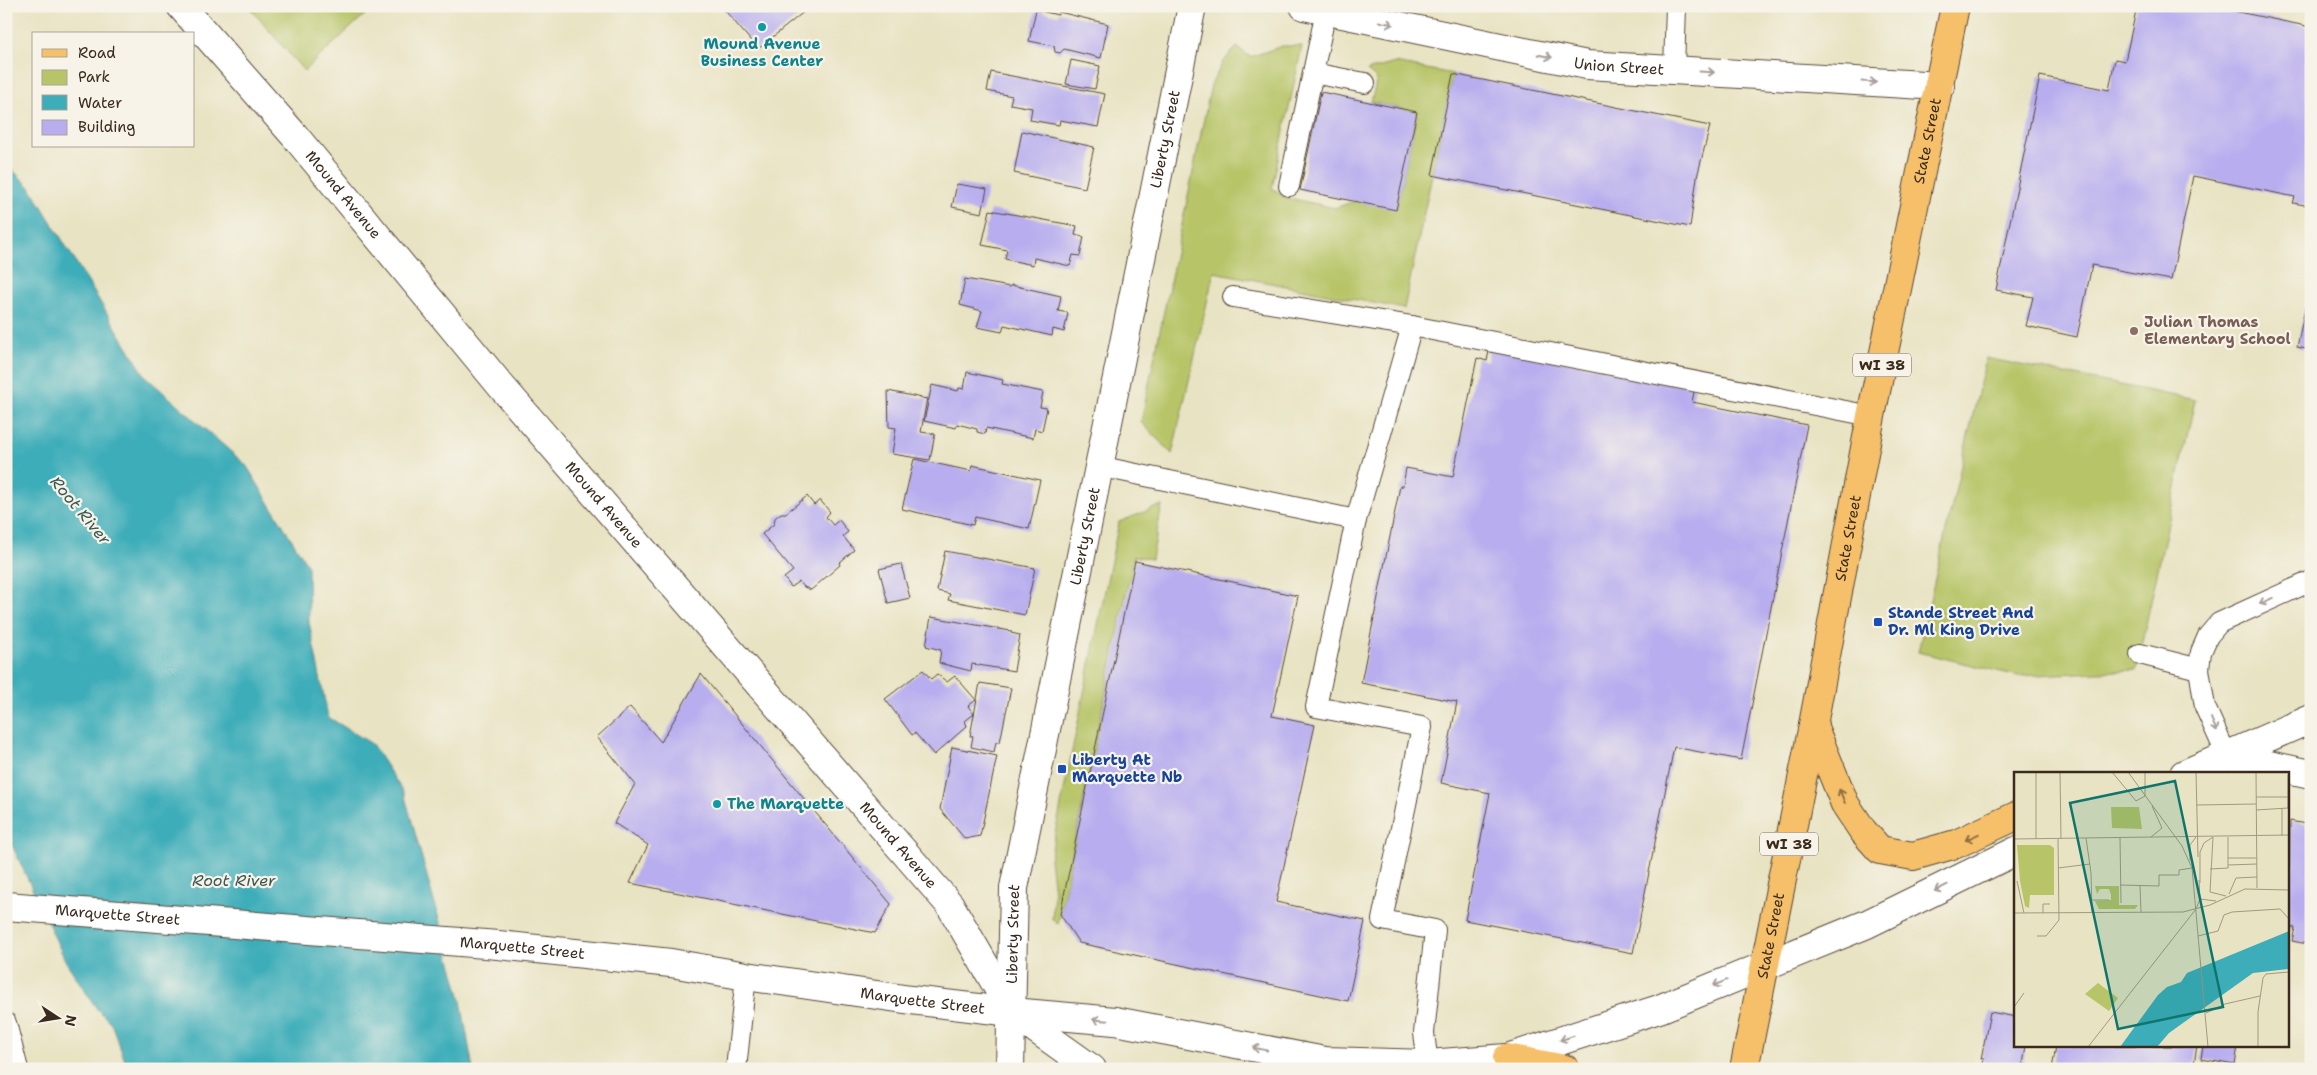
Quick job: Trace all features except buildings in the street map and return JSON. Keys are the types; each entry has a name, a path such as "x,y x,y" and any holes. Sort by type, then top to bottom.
{"main road":[{"name":"State Street","path":"1744,1069 1813,725 1871,416 1955,6"},
{"path":"1813,725 1845,804 1863,831 1880,850 1913,856 1956,844 2014,817"},
{"path":"1507,1058 1565,1069"}],"street":[{"name":"Mound Avenue","path":"181,6 294,135 501,386 950,905 1012,1012"},
{"name":"Liberty Street","path":"1010,1069 1014,888 1192,6"},
{"name":"Union Street","path":"1315,9 1587,65 1940,86"},
{"path":"2189,772 2311,719"},
{"path":"2227,756 2311,774"},
{"name":"Marquette Street","path":"18,907 498,945 671,963 746,976 1012,1012 1115,1022 1325,1061 1428,1064 1507,1058 1659,1009 1765,964 1867,924 2014,852"},
{"name":"Marquette Street","path":"1012,1012 1092,1069"}],"lane":[{"path":"1674,70 1676,6"},
{"path":"1289,186 1313,73 1315,9"},
{"path":"1313,73 1365,83"},
{"path":"1233,297 1412,326 1871,416"},
{"path":"1412,326 1356,520 1316,706 1422,727 1382,920 1435,930 1424,1033 1428,1064"},
{"path":"1098,466 1356,520"},
{"path":"2227,756 2205,707 2199,669 2201,652 2208,636 2219,623 2311,581"},
{"path":"2140,654 2199,669"},
{"path":"736,1069 746,976"},
{"path":"6,1024 18,1069"}],"green space":[{"path":"248,6 374,6 304,71"},
{"path":"1282,46 1302,46 1272,188 1284,197 1335,208 1355,201 1396,209 1417,112 1371,102 1377,79 1367,71 1395,63 1453,74 1404,309 1214,272 1172,454 1141,422 1211,85 1223,62 1237,47 1250,57"},
{"path":"1986,358 2195,400 2136,670 2018,676 1918,652"},
{"path":"1162,505 1152,559 1134,556 1058,924 1052,919 1054,892 1050,859 1119,522"}],"water":[{"name":"Root River","path":"6,164 30,187 146,377 246,465 308,566 309,622 328,717 372,744 404,793 460,995 473,1069 128,1069 111,1023 97,1009 66,962 6,832"}],"place":[{"name":"Mound Avenue Business Center","path":"762,27"},
{"name":"Julian Thomas Elementary School","path":"2134,331"},
{"name":"Stande Street And Dr. Ml King Drive","path":"1878,622"},
{"name":"Liberty At Marquette Nb","path":"1062,769"},
{"name":"The Marquette","path":"717,804"}]}
